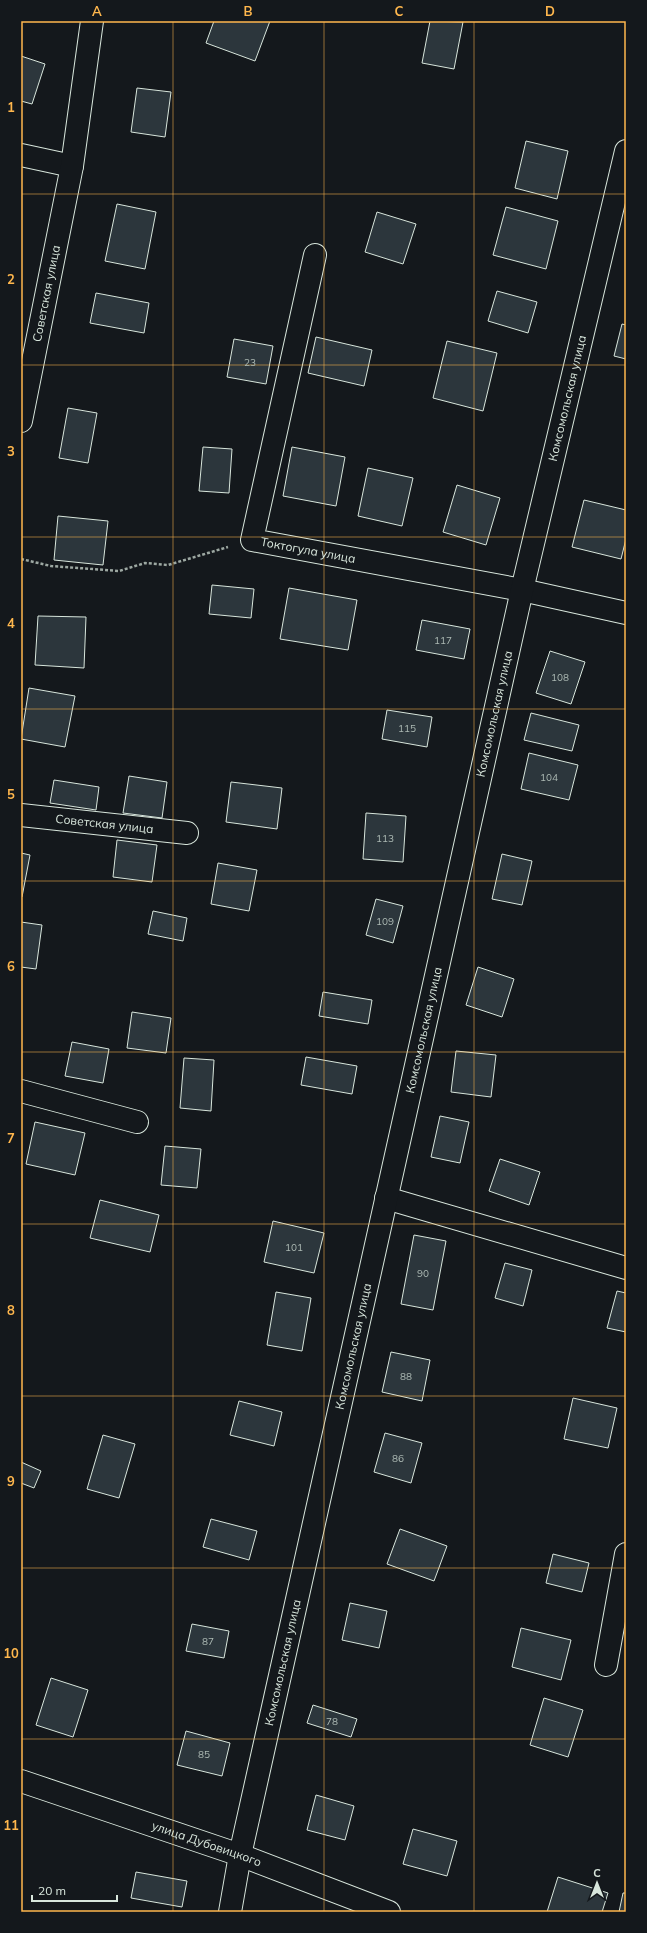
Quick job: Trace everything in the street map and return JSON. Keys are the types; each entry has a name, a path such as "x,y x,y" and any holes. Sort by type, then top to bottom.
{"street":[{"name":"Советская улица","path":"21,421 72,166 92,21"},
{"name":"Комсомольская улица","path":"230,1912 240,1855 522,590 626,151"},
{"path":"21,155 72,166"},
{"name":"Токтогула улица","path":"315,256 252,540 522,590 626,613"},
{"name":"Советская улица","path":"21,815 187,833"},
{"path":"21,1091 137,1122"},
{"path":"386,1198 626,1268"},
{"path":"606,1665 626,1554"},
{"name":"улица Дубовицкого","path":"21,1781 240,1855 390,1912"}],"path":[{"path":"21,560 52,566 119,571 145,563 168,565 252,540"}],"building":[{"path":"214,21 270,21 255,61 206,43"},
{"path":"430,21 463,22 454,69 422,63"},
{"path":"21,56 45,64 32,104 21,101"},
{"path":"137,88 171,92 165,137 131,132"},
{"path":"526,141 568,151 557,199 515,188"},
{"path":"117,204 156,212 145,269 105,261"},
{"path":"506,207 558,221 546,269 493,255"},
{"path":"377,212 416,224 403,264 365,252"},
{"path":"497,291 537,302 528,333 488,321"},
{"path":"96,293 149,303 144,333 90,323"},
{"path":"622,324 626,325 626,359 614,356"},
{"path":"316,337 372,350 364,386 308,373"},
{"path":"234,339 273,346 266,384 227,377"},
{"path":"447,341 497,353 483,411 433,398"},
{"path":"68,408 97,413 88,463 59,458"},
{"path":"203,447 232,449 229,493 199,491"},
{"path":"292,447 345,457 336,506 283,496"},
{"path":"368,468 413,478 402,526 358,516"},
{"path":"457,485 500,498 486,545 443,532"},
{"path":"584,500 626,510 626,539 621,559 572,547"},
{"path":"58,516 108,521 103,565 54,560"},
{"path":"212,585 254,589 251,618 209,614"},
{"path":"289,588 357,600 348,650 280,639"},
{"path":"38,616 86,617 84,668 35,665"},
{"path":"422,620 470,629 464,659 416,650"},
{"path":"550,651 585,662 571,704 536,693"},
{"path":"29,688 75,696 65,747 21,739"},
{"path":"387,710 432,717 427,747 382,739"},
{"path":"531,713 579,725 572,751 524,740"},
{"path":"529,753 578,765 569,800 521,789"},
{"path":"129,776 167,782 162,818 123,813"},
{"path":"54,780 99,787 96,810 50,803"},
{"path":"231,782 282,788 277,829 226,822"},
{"path":"366,813 406,816 403,862 363,859"},
{"path":"117,840 157,845 152,882 113,877"},
{"path":"21,853 30,855 22,897 21,897"},
{"path":"502,854 532,861 522,905 492,899"},
{"path":"218,863 257,870 249,911 211,904"},
{"path":"376,899 403,906 393,943 366,935"},
{"path":"153,911 187,918 183,941 148,934"},
{"path":"21,922 42,925 36,969 21,967"},
{"path":"478,967 514,979 502,1017 466,1005"},
{"path":"323,992 372,1000 368,1024 319,1016"},
{"path":"132,1012 171,1018 166,1053 127,1048"},
{"path":"72,1042 109,1049 103,1083 65,1076"},
{"path":"456,1051 496,1055 491,1097 451,1092"},
{"path":"306,1057 357,1066 352,1094 301,1085"},
{"path":"184,1058 214,1060 211,1111 180,1108"},
{"path":"440,1116 469,1122 460,1163 431,1157"},
{"path":"35,1122 85,1133 75,1175 26,1164"},
{"path":"165,1146 201,1149 197,1188 161,1185"},
{"path":"500,1159 540,1172 529,1205 489,1191"},
{"path":"100,1200 159,1215 150,1252 90,1238"},
{"path":"273,1221 324,1233 314,1273 264,1262"},
{"path":"414,1235 446,1241 433,1310 401,1304"},
{"path":"505,1263 532,1270 523,1306 495,1298"},
{"path":"617,1291 626,1293 626,1332 607,1328"},
{"path":"276,1292 311,1298 302,1351 267,1345"},
{"path":"391,1352 430,1360 422,1401 382,1392"},
{"path":"573,1398 617,1408 608,1448 564,1439"},
{"path":"239,1401 282,1412 274,1446 230,1435"},
{"path":"385,1433 422,1443 411,1483 374,1472"},
{"path":"103,1435 135,1444 119,1498 87,1489"},
{"path":"21,1462 41,1471 34,1488 21,1483"},
{"path":"211,1519 257,1531 249,1560 203,1547"},
{"path":"400,1529 447,1546 434,1581 387,1564"},
{"path":"553,1554 589,1563 582,1592 546,1583"},
{"path":"350,1603 387,1611 379,1648 342,1640"},
{"path":"192,1624 229,1631 224,1658 186,1651"},
{"path":"521,1628 571,1640 561,1680 512,1667"},
{"path":"51,1678 88,1690 73,1737 36,1725"},
{"path":"544,1698 583,1710 568,1757 530,1745"},
{"path":"313,1705 357,1719 351,1737 307,1723"},
{"path":"186,1731 230,1743 222,1776 177,1765"},
{"path":"316,1795 354,1806 345,1840 307,1830"},
{"path":"413,1829 457,1841 447,1876 403,1864"},
{"path":"136,1872 187,1881 182,1907 131,1898"},
{"path":"558,1877 608,1893 602,1912 547,1912"},
{"path":"623,1893 626,1893 626,1912 619,1912"}]}
